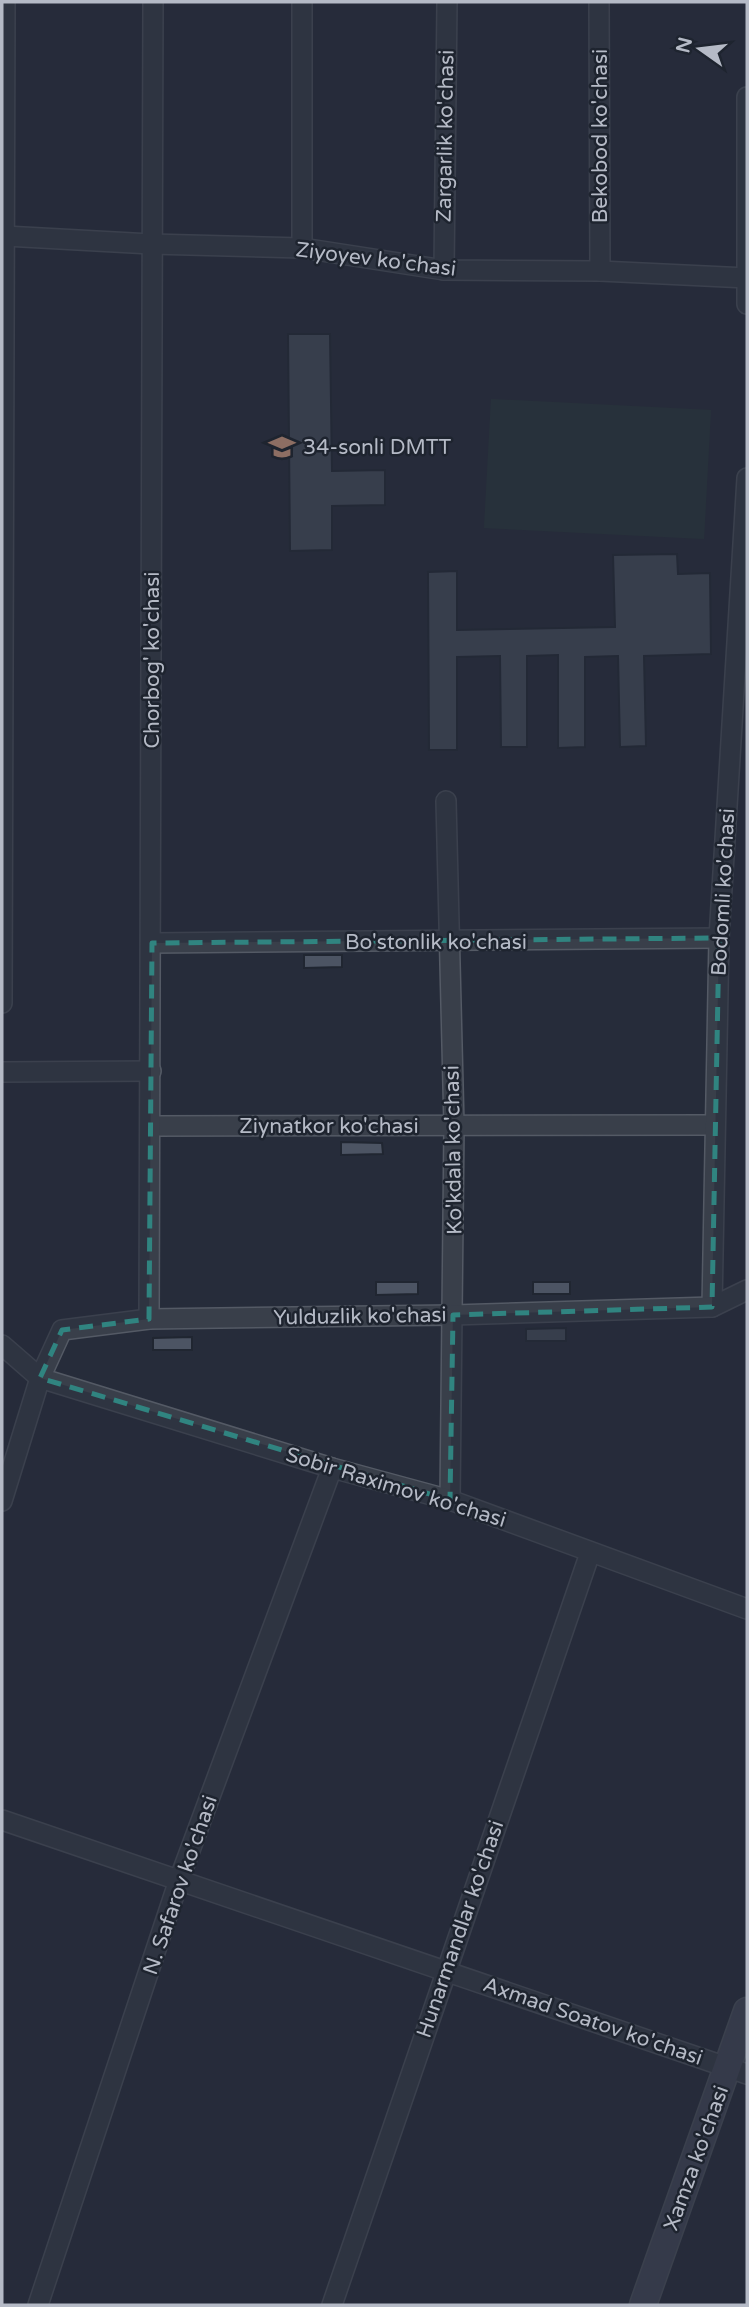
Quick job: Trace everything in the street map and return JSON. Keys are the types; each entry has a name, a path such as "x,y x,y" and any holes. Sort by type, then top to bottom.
{"main road":[{"name":"Xamza ko'chasi","path":"643,2305 738,2071 747,2011"}],"street":[{"path":"2,1003 5,2"},
{"name":"Chorbog' ko'chasi","path":"149,1319 152,1126 153,2"},
{"path":"302,2 302,248"},
{"name":"Zargarlik ko'chasi","path":"444,270 447,2"},
{"name":"Bekobod ko'chasi","path":"600,2 600,271"},
{"path":"747,97 747,304"},
{"name":"Ziyoyev ko'chasi","path":"5,236 302,248 444,270 600,271 747,278"},
{"name":"Bodomli ko'chasi","path":"712,1307 719,938 747,478"},
{"name":"Ko'kdala ko'chasi","path":"446,801 454,1126 450,1500"},
{"name":"Bo'stonlik ko'chasi","path":"152,943 449,943 719,938"},
{"path":"2,1072 151,1071"},
{"name":"Ziynatkor ko'chasi","path":"152,1126 715,1125"},
{"path":"712,1307 747,1290"},
{"name":"Yulduzlik ko'chasi","path":"40,1378 62,1330 149,1319 453,1315 712,1307"},
{"path":"2,1345 40,1378 2,1501"},
{"name":"Sobir Raximov ko'chasi","path":"40,1378 332,1468 450,1500 747,1609"},
{"name":"N. Safarov ko'chasi","path":"38,2305 180,1880 332,1468"},
{"name":"Hunarmandlar ko'chasi","path":"332,2305 590,1553"},
{"name":"Axmad Soatov ko'chasi","path":"2,1820 446,1969 738,2071"}],"highlighted area":[{"path":"719,938 712,1307 453,1315 450,1500 40,1378 62,1330 149,1319 152,943"}],"shaded area":[{"path":"491,399 711,410 704,539 484,528"}],"building":[{"path":"288,334 330,334 332,471 385,470 385,505 332,506 332,550 290,551"},
{"path":"677,554 678,574 710,573 711,654 644,656 646,746 620,747 618,656 585,657 585,747 558,748 558,655 527,656 527,747 501,747 500,656 457,657 457,750 429,750 428,572 457,571 457,630 615,627 613,555"},
{"path":"304,955 342,955 342,967 304,968"},
{"path":"341,1142 382,1143 383,1154 341,1155"},
{"path":"376,1282 418,1282 418,1294 376,1295"},
{"path":"533,1282 570,1282 570,1294 533,1294"},
{"path":"566,1328 566,1341 526,1341 526,1329"},
{"path":"192,1337 192,1350 153,1350 153,1338"}],"place":[{"name":"34-sonli DMTT","path":"282,447"}]}
